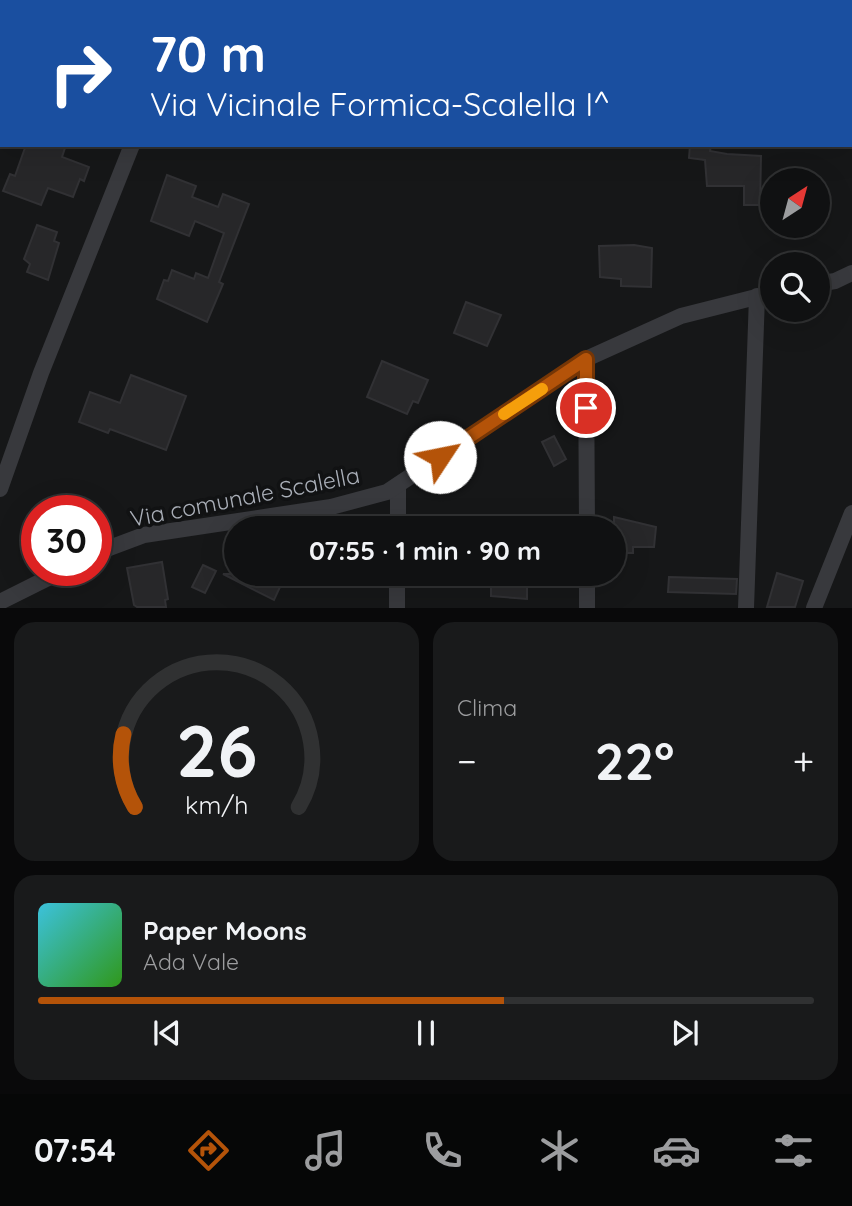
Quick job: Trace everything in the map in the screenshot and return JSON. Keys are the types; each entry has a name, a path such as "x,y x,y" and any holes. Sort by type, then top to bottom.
{"street":[{"path":"0,489 41,373 131,147"},
{"path":"830,282 852,273"},
{"name":"Via comunale Scalella","path":"112,547 144,535 331,507 387,492 586,359 681,316 760,295"},
{"path":"746,607 762,322"},
{"path":"586,359 587,516"},
{"path":"398,485 398,516"},
{"path":"814,607 852,513"},
{"path":"0,602 32,586"},
{"path":"397,586 397,607"},
{"path":"587,586 587,607"}],"building":[{"path":"25,147 65,147 62,157 89,167 84,181 80,179 73,197 48,188 41,205 3,191 10,174 15,176"},
{"path":"690,147 711,147 710,151 761,156 760,205 744,205 744,186 707,186 705,160 689,158"},
{"path":"167,175 196,186 192,197 218,207 223,194 249,204 219,282 223,284 207,322 157,299 164,280 168,281 172,270 194,279 196,273 208,278 224,233 195,221 189,236 151,221"},
{"path":"37,225 57,232 54,241 59,243 48,280 27,272 30,264 24,259"},
{"path":"634,245 652,248 651,287 621,286 621,279 600,277 599,246"},
{"path":"466,302 501,315 487,346 454,333"},
{"path":"382,361 428,380 418,403 413,401 407,414 367,397"},
{"path":"131,375 186,396 166,450 110,429 108,433 79,422 90,392 120,403"},
{"path":"554,436 566,459 554,466 542,442"},
{"path":"626,520 656,527 654,547 633,547 633,553 626,553"},
{"path":"162,562 168,599 165,600 166,607 137,607 134,605 127,568"},
{"path":"203,565 216,571 205,593 192,587"},
{"path":"777,573 803,581 795,607 767,607"},
{"path":"669,577 737,579 736,594 668,592"},
{"path":"247,586 280,586 274,600"},
{"path":"491,586 527,586 527,599 491,596"}],"slow traffic":[{"path":"504,414 542,389"}],"route":[{"path":"440,457 586,359 586,408"}]}
